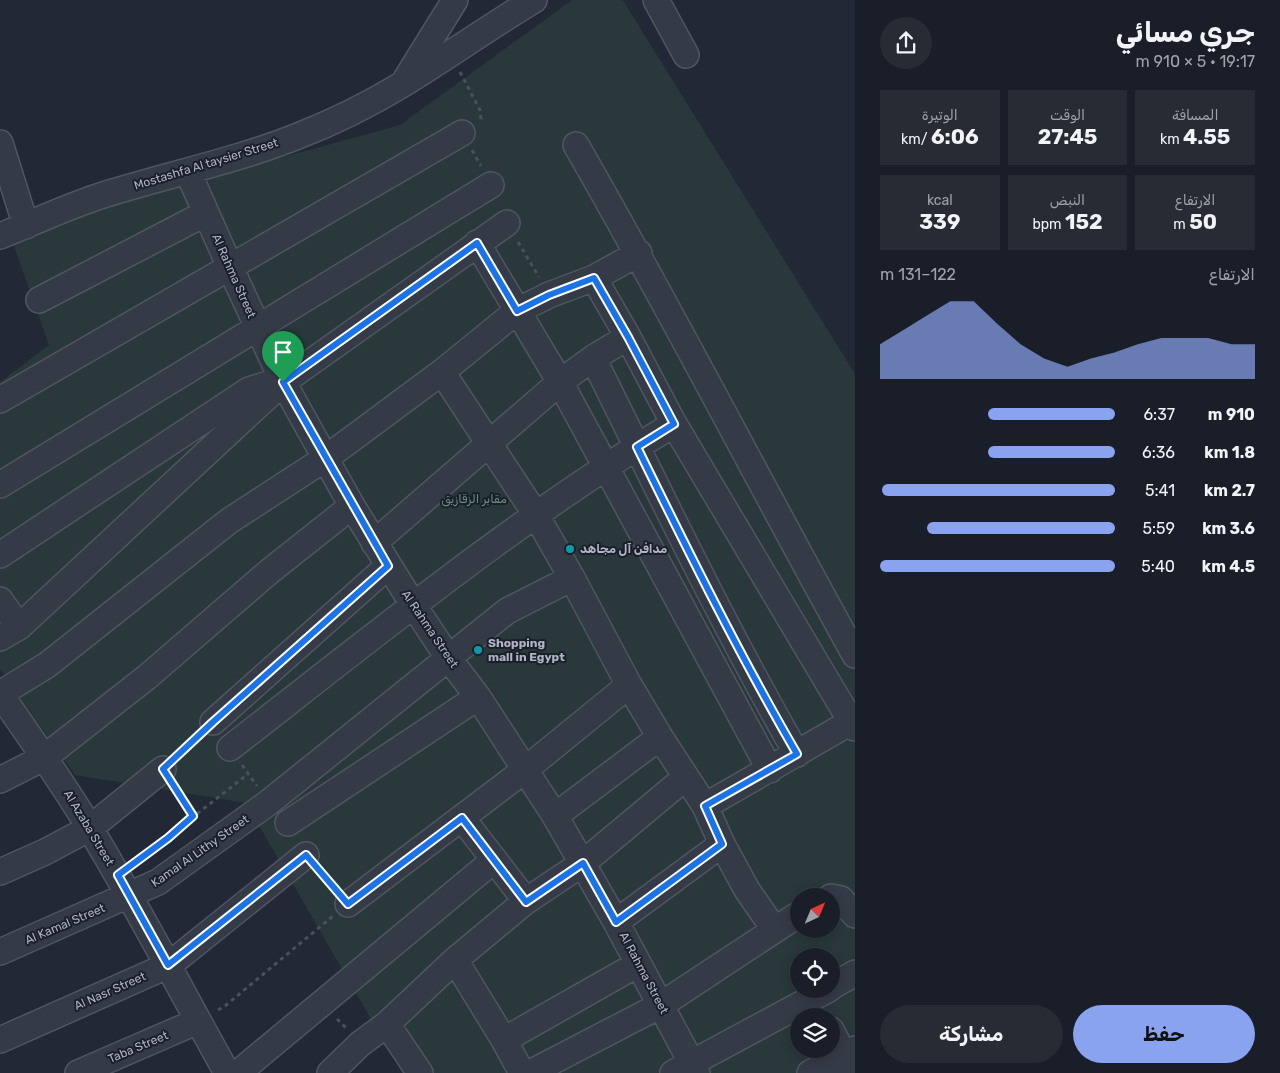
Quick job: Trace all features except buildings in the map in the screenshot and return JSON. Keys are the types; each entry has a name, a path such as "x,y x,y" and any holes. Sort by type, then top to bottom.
{"street":[{"path":"402,85 455,0"},
{"name":"Mostashfa Al taysier Street","path":"0,236 76,203 244,156 298,136 351,112 402,85 493,24 534,0"},
{"path":"656,0 686,55"},
{"path":"0,400 462,133"},
{"path":"0,143 26,226"},
{"path":"576,145 639,253 786,530 855,655"},
{"name":"Al Rahma Street","path":"188,172 280,385 326,458 388,566 449,659 478,697 526,769 583,863 661,1005 687,1069"},
{"path":"0,485 491,185"},
{"path":"39,300 206,213"},
{"path":"0,600 9,633 280,385 507,222"},
{"path":"477,243 560,382 770,770"},
{"path":"0,694 47,665 229,521 326,458 442,372 517,311 549,295 594,278 639,253"},
{"path":"594,278 674,424 853,725 705,806"},
{"path":"374,543 560,382 593,358 628,337"},
{"path":"593,358 704,584 763,695 797,754"},
{"path":"442,372 536,515 629,685 705,806 722,844 747,890 774,929"},
{"path":"0,555 250,390 268,384 280,385"},
{"path":"230,748 414,606 536,515 606,467 674,424"},
{"path":"0,779 45,757 147,678 270,571 352,506"},
{"path":"213,722 388,566"},
{"name":"Kamal Al Lithy Street","path":"124,886 158,882 268,803 507,611 572,578"},
{"path":"348,904 526,769 629,685"},
{"name":"Al Azaba Street","path":"0,694 45,757 90,828 227,1073"},
{"path":"288,822 478,697"},
{"path":"555,816 660,737"},
{"path":"0,872 45,852 90,828 163,769"},
{"path":"330,1073 360,1044 387,1024 455,960 526,902 583,863 686,777"},
{"path":"462,818 526,902"},
{"path":"616,922 722,844"},
{"name":"Al Nasr Street","path":"0,1040 168,965 306,855"},
{"path":"238,1073 494,860"},
{"name":"Al Kamal Street","path":"0,952 124,886"},
{"path":"840,899 855,915"},
{"path":"530,1073 661,1005 790,919"},
{"path":"455,960 522,1073"},
{"path":"504,1040 638,964"},
{"path":"840,985 855,973"},
{"path":"687,1069 823,998"},
{"name":"Taba Street","path":"78,1073 198,1021"},
{"path":"387,1024 420,1073"},
{"path":"810,1073 851,1059 840,1043"}],"path":[{"path":"450,54 480,110 481,119 477,124 462,133 491,185"},
{"path":"507,222 549,295"},
{"path":"193,816 163,769 213,722"},
{"path":"124,886 168,838 193,816 248,774"},
{"path":"198,1021 225,1006 348,904 306,855"},
{"path":"324,1003 360,1044"}],"green space":[{"name":"مقابر الزقازيق","path":"572,0 622,0 855,374 855,1073 402,1073 246,803 75,775 0,669 0,382 49,345 9,232 400,125"}],"place":[{"name":"مدافن آل مجاهد","path":"570,549"},
{"name":"Shopping mall in Egypt","path":"478,650"}],"route":[{"path":"477,243 517,311 549,295 594,278 674,424 637,447 704,584 763,695 797,754 705,806 722,844 616,922 583,863 526,902 462,818 348,904 306,855 168,965 118,875 168,838 193,816 163,769 388,566 352,506 283,382 477,243"}]}
